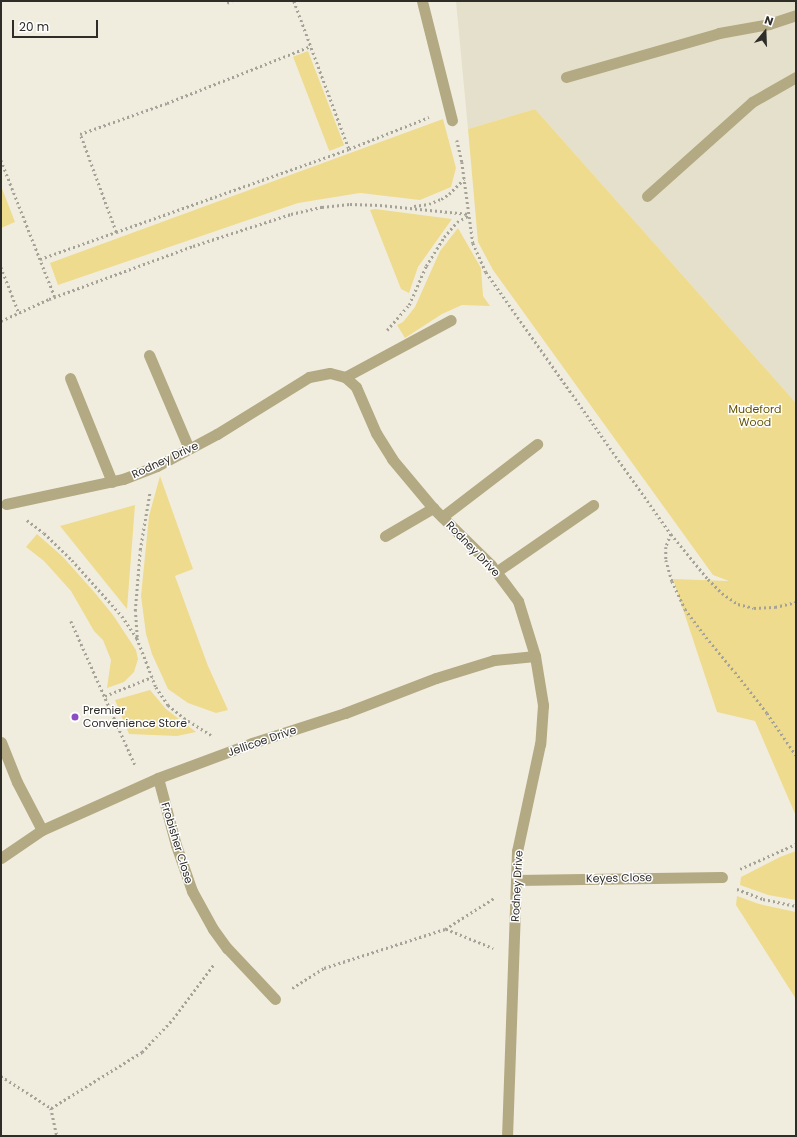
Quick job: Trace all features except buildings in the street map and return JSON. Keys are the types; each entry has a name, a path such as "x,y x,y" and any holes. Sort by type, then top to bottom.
{"street":[{"path":"422,1 450,114"},
{"path":"566,77 719,33 769,24 796,15"},
{"path":"647,196 752,102 796,77"},
{"path":"345,377 451,320"},
{"path":"149,355 189,449"},
{"name":"Rodney Drive","path":"4,502 112,482 157,466 254,412 289,388 309,377 330,373 345,377 356,387 376,433 392,459 433,508 458,530 496,572 518,601 535,656 543,705 540,744 518,851 507,1136"},
{"path":"70,378 112,482"},
{"path":"442,517 537,444"},
{"path":"496,572 592,505"},
{"path":"385,536 433,508"},
{"name":"Jellicoe Drive","path":"1,858 42,830 158,778 252,743 345,713 436,678 494,660 535,656"},
{"path":"1,742 17,782 42,830"},
{"name":"Frobisher Close","path":"158,778 176,845 192,891 213,929 227,948 275,999"},
{"name":"Keyes Close","path":"516,882 722,877"}],"path":[{"path":"227,3 232,1"},
{"path":"294,1 349,149"},
{"path":"116,232 80,134 160,105 311,46"},
{"path":"40,258 450,114 464,179 473,243 486,272 671,534 708,579 722,593 738,604 754,608 775,607 796,602"},
{"path":"1,160 56,297"},
{"path":"412,207 441,200 464,179"},
{"path":"1,321 56,297 193,246 291,214 322,207 350,204 412,207 469,214"},
{"path":"382,333 386,331 409,305 426,266 444,237 457,222 469,214"},
{"path":"1,267 19,313"},
{"path":"137,638 135,611 140,550 144,516 157,466"},
{"path":"4,502 44,533 72,560 122,616 137,638 156,687 168,705 184,718 218,739"},
{"path":"671,534 666,548 666,560 672,581 685,608 706,638 767,713 796,755"},
{"path":"71,621 136,766"},
{"path":"105,696 152,677"},
{"path":"796,844 722,877 739,890 763,899 796,906"},
{"path":"275,999 324,968 445,929 516,882"},
{"path":"445,929 514,956"},
{"path":"51,1108 142,1052 173,1018 227,948"},
{"path":"1,1076 51,1108 57,1136"}],"shaded area":[{"path":"456,1 796,1 796,403 535,109 468,129"}],"green space":[{"path":"308,51 344,145 329,151 293,57"},
{"name":"Mudeford Wood","path":"535,109 796,403 796,816 755,721 717,712 673,579 729,581 713,575 493,270 478,242 468,129"},
{"path":"443,119 456,168 451,187 420,200 360,193 298,203 58,285 50,263"},
{"path":"1,186 15,222 1,228"},
{"path":"375,209 452,219 418,267 409,293 401,289 370,210"},
{"path":"458,228 481,268 483,296 490,306 462,305 442,314 405,338 397,325 403,322 415,307 440,251"},
{"path":"160,476 193,569 175,576 208,666 228,710 216,713 188,703 168,689 152,654 146,634 141,596 149,516"},
{"path":"135,505 127,609 60,526"},
{"path":"37,534 63,557 95,593 113,615 136,650 138,659 134,672 124,682 107,688 111,660 103,640 94,631 71,591 44,561 26,547"},
{"path":"150,690 166,709 196,732 177,736 129,734 115,700"},
{"path":"796,851 796,900 768,895 740,885 741,877 780,857"},
{"path":"737,896 759,904 796,912 796,999 736,905"}],"place":[{"name":"Premier Convenience Store","path":"75,717"}]}
